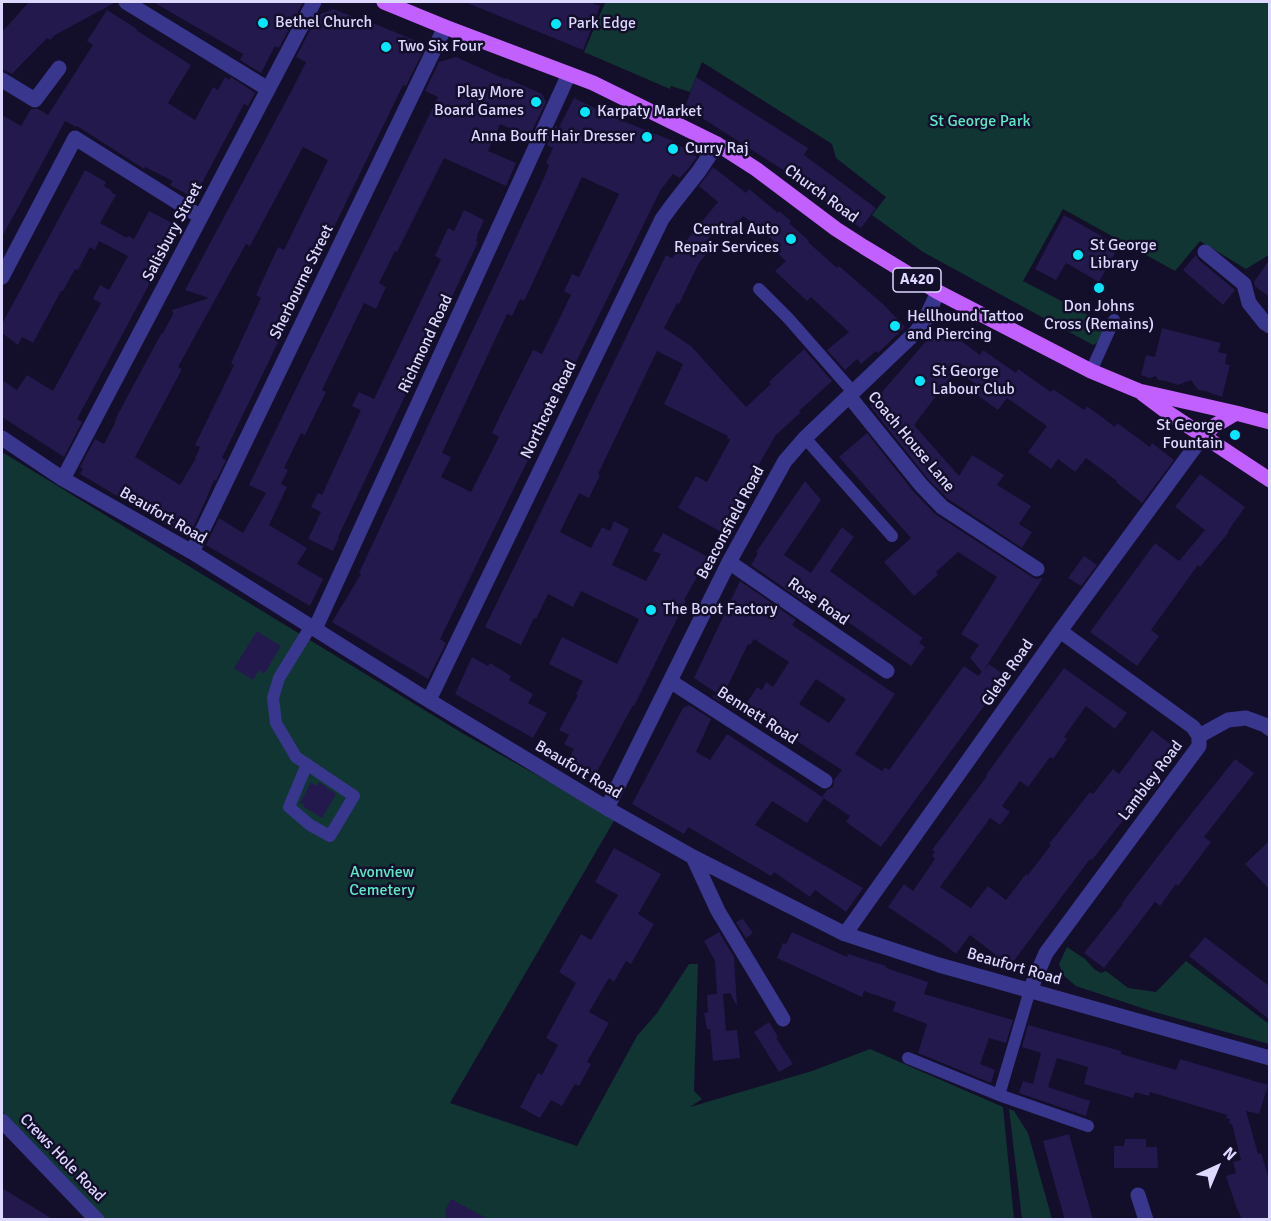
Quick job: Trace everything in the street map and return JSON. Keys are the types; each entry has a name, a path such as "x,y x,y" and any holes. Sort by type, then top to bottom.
{"main road":[{"name":"Church Road","path":"384,2 593,84 717,144 765,175 864,248 938,292 1091,371 1138,391 1236,413"},
{"path":"1138,391 1269,480"},
{"path":"1203,436 1214,426 1236,413"},
{"name":"A420","path":"1236,413 1269,422"}],"street":[{"path":"126,2 268,88"},
{"name":"Salisbury Street","path":"63,479 314,2"},
{"name":"Sherbourne Street","path":"192,552 444,27"},
{"path":"2,80 34,100 59,68"},
{"name":"Richmond Road","path":"313,627 569,74"},
{"path":"2,277 75,138 201,216"},
{"name":"Northcote Road","path":"429,700 662,219 717,144"},
{"path":"1205,252 1245,284 1249,303 1264,323 1269,326"},
{"name":"Beaconsfield Road","path":"607,808 729,562 785,462 806,438 922,325 938,292"},
{"name":"Coach House Lane","path":"851,394 921,485 942,507 1037,569"},
{"name":"Glebe Road","path":"845,934 1060,631 1203,436"},
{"name":"Beaufort Road","path":"2,438 63,479 192,552 607,808 693,858 845,934 939,964 1269,1058"},
{"name":"Rose Road","path":"729,562 887,671"},
{"name":"Lambley Road","path":"1030,990 1046,953 1199,746 1199,736 1193,727 1060,631"},
{"name":"Bennett Road","path":"670,681 825,781"},
{"path":"1199,736 1228,720 1246,718 1265,725 1269,729"},
{"path":"693,858 718,911 783,1019"},
{"name":"Crews Hole Road","path":"2,1121 96,1220"},
{"path":"1138,1195 1146,1220"}],"lane":[{"path":"759,289 788,318 851,394"},
{"path":"1091,371 1114,320"},
{"path":"806,438 892,536"},
{"path":"307,764 289,807 310,825 330,836 354,796 307,764 296,757 276,723 273,698 279,678 313,627"},
{"path":"999,1095 1030,990"},
{"path":"908,1058 999,1095 1088,1126"}],"green space":[{"name":"St George Park","path":"602,2 1269,2 1269,255 1246,269 1200,241 1175,271 1063,209 1023,281 1096,319 1103,326 1104,334 1099,342 1093,345 923,252 872,215 886,197 836,158 832,144 702,62 690,92 671,86 670,89 584,52 605,3"},
{"name":"Avonview Cemetery","path":"2,452 462,733 615,819 450,1103 577,1146 637,1036 657,1013 689,964 698,964 694,1091 702,1099 690,1107 812,1071 870,1049 1003,1107 1014,1219 105,1219 2,1111"},
{"path":"1067,947 1085,959 1094,969 1101,973 1106,971 1128,988 1156,992 1186,961 1269,1024 1269,1044 1151,1011 1076,986 1063,975 1059,964"},
{"path":"1009,1109 1014,1111 1028,1133 1052,1219 1022,1219"}],"building":[{"path":"29,2 116,2 55,35 50,40 47,38 12,74 2,69 2,32"},
{"path":"153,2 303,2 279,48 275,46 261,73 240,60 243,54"},
{"name":"Park Edge","path":"465,2 589,2 600,6 583,50"},
{"path":"333,9 424,44 425,47 406,86 403,85 235,431 222,458 226,460 216,481 214,480 188,538 80,474 83,469 80,467 95,439 104,444 173,314 172,310 209,298 185,290 306,62 296,57 318,15","holes":["303,147 328,160 284,250 278,247 256,295 261,298 231,363 234,365 195,445 200,447 196,458 180,485 135,457 182,369 178,367 246,244 250,246"]},
{"path":"107,10 191,65 168,103 195,120 213,87 218,90 225,77 229,80 231,77 255,93 248,106 244,104 194,198 170,185 173,181 145,167 144,169 77,126 65,121 2,237 2,115 21,126 31,109 38,109 48,115 93,45 87,41"},
{"path":"456,57 542,94 546,102 529,137 500,124 488,151 516,163 506,186 444,158 379,283 386,287 376,309 364,303 322,390 326,392 305,435 301,433 284,468 288,470 281,484 287,487 269,525 307,548 297,564 323,579 310,606 206,545 219,518 243,533 266,493 249,485 438,97 425,91 439,62"},
{"path":"696,77 808,148 804,155 876,208 861,228 791,175 685,107"},
{"path":"574,98 615,118 671,140 697,157 680,178 673,174 660,191 440,639 446,643 428,679 332,622 361,574 359,573 544,178 549,165 546,163 553,148 547,145 556,125 558,129","holes":["582,177 619,194 579,277 572,274 564,291 571,295 542,354 533,350 500,416 492,433 499,437 471,492 441,477 451,457 442,453 507,314 512,316 520,299 524,301"]},
{"path":"713,167 746,193 749,189 791,221 789,223 808,242 883,304 905,327 878,353 876,351 861,364 857,359 845,370 827,350 849,332 811,297 807,301 775,271 786,261 769,246 774,241 743,216 730,227 723,221 705,243 711,248 699,263 679,304 677,303 664,328 691,346 746,407 804,349 832,381 775,436 721,532 678,508 696,476 707,482 730,440 728,436 664,404 683,364 657,351 598,474 600,475 589,498 579,493 560,532 591,548 602,527 610,531 614,521 629,529 612,565 646,581 661,554 653,551 663,533 708,557 684,600 686,601 634,706 594,777 567,763 574,749 564,744 569,735 559,730 583,681 549,664 562,637 617,664 639,619 581,591 573,607 548,594 521,645 485,627 666,255 672,258 718,202 699,186"},
{"path":"85,170 106,182 104,186 116,195 100,223 127,238 128,236 134,239 149,211 180,227 77,419 82,422 64,457 2,417 2,380 17,390 27,375 53,391 101,303 93,299 100,285 109,290 128,256 99,241 95,250 90,247 78,270 75,269 61,291 33,343 22,337 18,345 2,333 2,324"},
{"path":"464,210 484,220 477,236 476,241 478,242 333,551 308,539 321,512 311,507 318,493 322,495 361,410 352,406 359,392 374,399 441,259 435,256 448,228 454,231"},
{"name":"St George Library","path":"1064,215 1119,246 1099,282 1066,263 1056,280 1035,269"},
{"path":"1196,255 1235,290 1223,305 1183,270"},
{"path":"1269,260 1269,297 1255,286 1254,282"},
{"path":"940,325 980,355 983,350 1016,373 1018,369 1051,392 1053,389 1084,410 1087,406 1115,427 1117,423 1150,447 1152,443 1174,460 1142,503 1086,458 1075,472 1058,459 1051,469 1028,452 1047,426 1007,398 998,410 974,393 979,386 955,371 914,425 959,476 972,455 1004,475 997,485 1031,506 1019,524 1032,532 1022,548 948,499 928,479 870,406"},
{"path":"1162,328 1221,343 1218,352 1227,354 1225,364 1230,365 1222,397 1198,390 1191,380 1178,385 1158,380 1156,376 1150,378 1141,375 1146,355 1155,357"},
{"path":"867,433 913,491 935,514 1032,577 1043,578 984,670 989,664 1006,676 881,847 846,822 850,816 822,797 827,790 833,787 834,780 842,770 744,707 757,687 762,690 766,682 773,687 789,662 754,639 750,645 748,644 720,702 712,696 718,694 694,678 740,581 796,620 792,625 895,694 855,754 882,771 885,767 889,770 964,666 978,676 982,672 970,658 979,645 961,634 997,577 958,552 936,572 938,575 914,596 884,562 911,538 839,457","holes":["816,679 846,699 829,723 799,704"]},
{"path":"1200,474 1245,507 1229,532 1200,567 1198,565 1151,630 1159,636 1137,666 1090,632 1155,543 1179,561 1205,530 1175,507"},
{"path":"805,481 821,500 784,555 811,573 842,527 854,537 830,571 923,638 919,643 925,647 911,666 812,597 807,604 751,565 758,553 756,552"},
{"path":"1084,556 1097,565 1081,586 1068,578"},
{"path":"257,631 281,646 264,674 259,670 253,680 234,668"},
{"path":"472,657 488,666 490,663 511,676 509,680 533,694 528,703 547,713 533,738 455,694"},
{"path":"1064,668 1127,713 1115,729 1086,706 1064,737 1067,739 1053,759 1050,757 1028,787 1020,781 1002,806 1010,812 1000,825 990,818 940,887 971,908 988,886 1006,900 1026,874 1028,875 1090,792 1093,794 1113,769 1119,774 1152,730 1178,750 1092,860 1090,859 1010,966 970,935 956,954 888,907 904,884 913,891 935,859 932,856 935,852 932,850"},
{"path":"689,705 711,719 696,752 710,760 727,734 824,798 807,823 772,801 755,825 863,888 846,912 815,890 810,897 774,872 771,876 688,827 684,834 632,804 683,708"},
{"path":"1235,759 1254,773 1204,837 1211,842 1160,906 1155,902 1104,968 1084,953"},
{"path":"311,782 317,786 319,782 336,794 322,818 300,803"},
{"path":"1269,841 1269,889 1245,864"},
{"path":"614,848 661,874 638,914 654,924 631,964 626,961 614,982 609,978 589,1012 609,1023 587,1062 591,1064 579,1086 575,1084 562,1106 551,1100 540,1118 520,1107 538,1073 542,1075 558,1045 546,1038 576,983 559,972 581,934 591,940 618,895 595,882"},
{"path":"743,919 753,933 746,938 736,922"},
{"path":"719,932 734,957 737,1006 730,993 723,994 726,1031 737,1030 740,1058 713,1061 710,1029 707,1029 704,1013 708,1012 707,995 717,994 715,961 704,941"},
{"path":"792,932 847,957 848,954 928,982 924,994 1013,1020 1006,1043 989,1038 980,1064 995,1070 991,1083 918,1053 927,1024 893,1011 896,1002 864,991 862,997 777,958 783,943 786,944"},
{"path":"1205,937 1269,986 1269,1019 1189,956"},
{"path":"769,1022 778,1037 776,1038 793,1064 779,1072 754,1032"},
{"path":"1028,1025 1121,1051 1121,1054 1176,1070 1180,1059 1268,1085 1259,1114 1246,1111 1258,1154 1261,1153 1269,1179 1269,1220 1242,1220 1236,1206 1226,1176 1236,1173 1233,1162 1241,1160 1232,1124 1229,1123 1230,1119 1226,1118 1227,1115 1150,1092 1149,1096 1135,1092 1133,1098 1084,1084 1088,1067 1057,1058 1048,1087 1090,1101 1086,1116 1019,1093 1023,1081 1033,1084 1041,1053 1022,1047"},
{"path":"1069,1134 1093,1220 1065,1220 1054,1181 1043,1141"},
{"path":"1125,1139 1146,1139 1146,1147 1157,1147 1158,1168 1114,1168 1114,1146 1124,1146"},
{"path":"2,1188 54,1220 2,1220"},
{"path":"451,1199 490,1220 447,1220 445,1211"}],"place":[{"name":"Bethel Church","path":"263,23"},
{"name":"Park Edge","path":"556,24"},
{"name":"Two Six Four","path":"386,47"},
{"name":"Play More Board Games","path":"536,102"},
{"name":"Karpaty Market","path":"585,112"},
{"name":"Anna Bouff Hair Dresser","path":"647,137"},
{"name":"Curry Raj","path":"673,149"},
{"name":"Central Auto Repair Services","path":"791,239"},
{"name":"St George Library","path":"1078,255"},
{"name":"Don Johns Cross (Remains)","path":"1099,288"},
{"name":"Hellhound Tattoo and Piercing","path":"895,326"},
{"name":"St George Labour Club","path":"920,381"},
{"name":"St George Fountain","path":"1235,435"},
{"name":"The Boot Factory","path":"651,610"}]}
